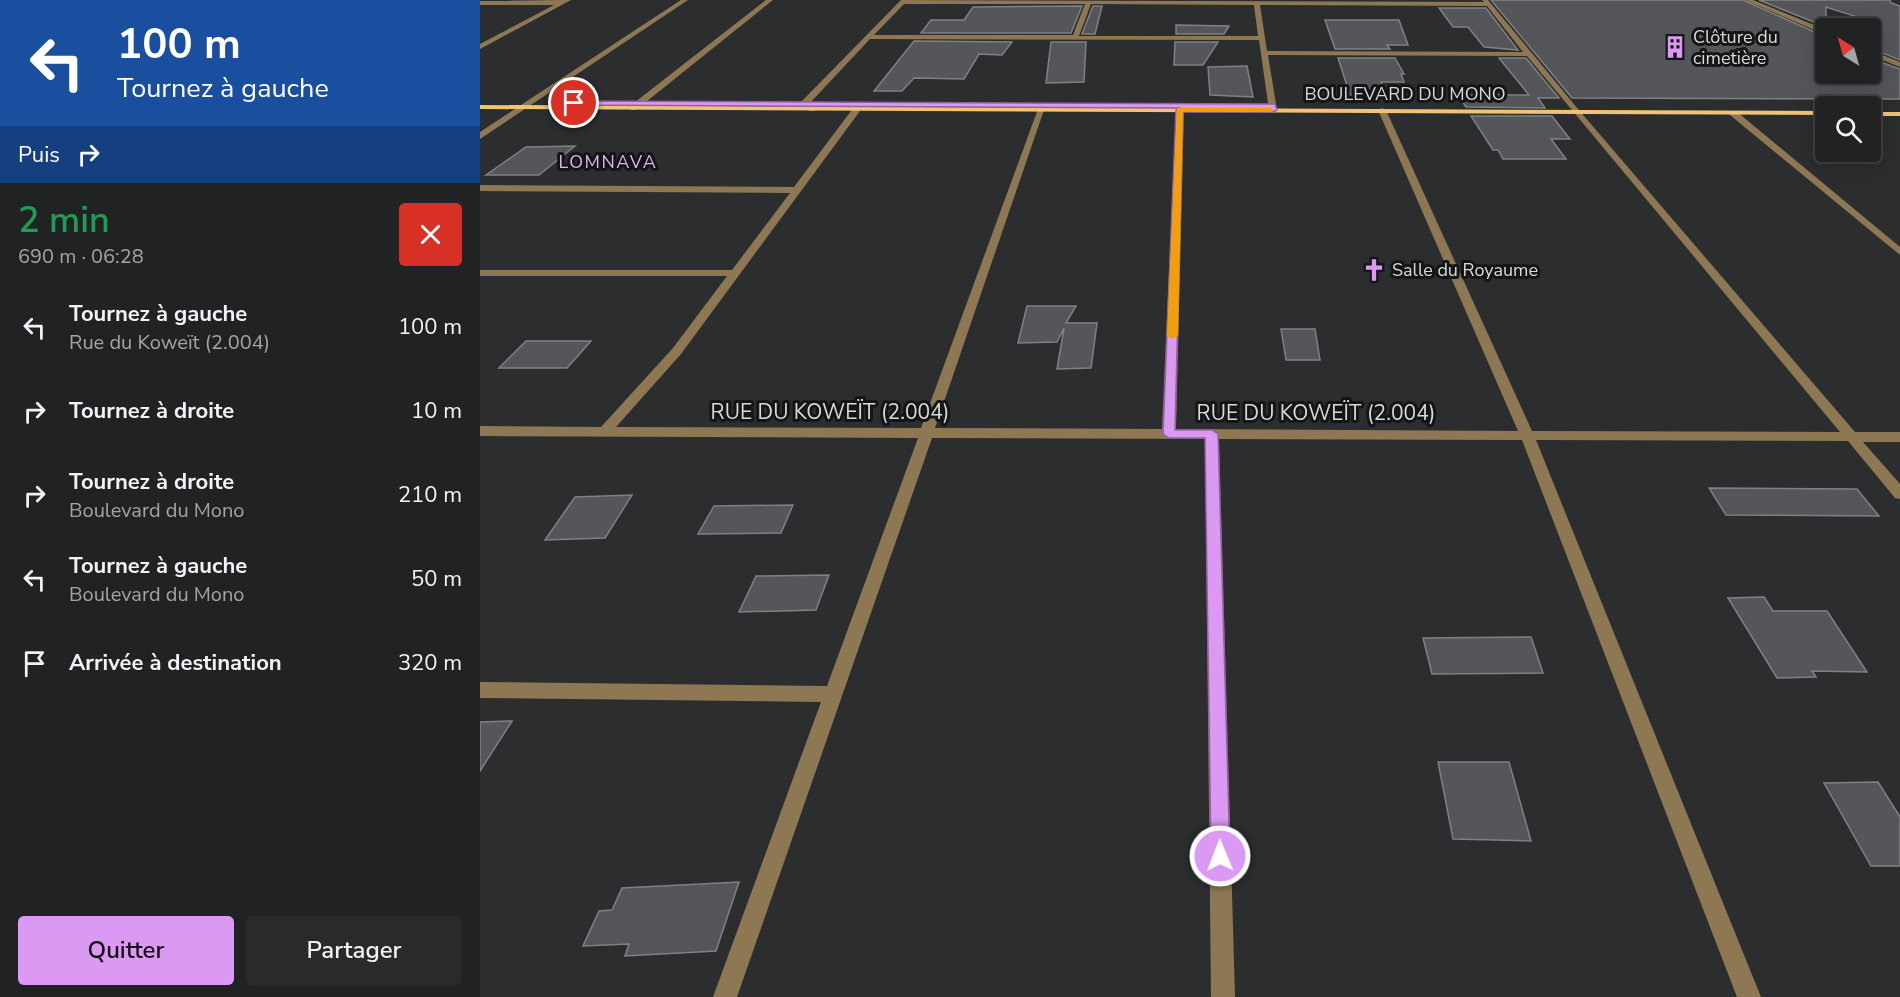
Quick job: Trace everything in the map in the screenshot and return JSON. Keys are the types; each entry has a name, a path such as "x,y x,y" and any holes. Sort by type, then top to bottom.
{"main road":[{"name":"BOULEVARD DU MONO","path":"480,103 636,106 1815,111"},
{"name":"BOULEVARD DU MONO","path":"480,107 526,105"},
{"name":"BOULEVARD DU MONO","path":"808,107 1180,110 1273,108 1382,111 1574,109 1733,113 1815,111"},
{"path":"1881,112 1900,112"}],"street":[{"path":"480,136 686,0"},
{"path":"636,106 770,0"},
{"path":"1748,0 1815,28"},
{"path":"480,3 566,1"},
{"path":"480,47 566,1"},
{"path":"808,107 868,37 903,1 1487,2 1574,109 1900,494"},
{"path":"1256,2 1273,108"},
{"path":"1075,38 1089,3"},
{"path":"868,37 1261,38"},
{"path":"480,42 489,42"},
{"path":"1265,53 1529,54"},
{"path":"1881,57 1891,54"},
{"path":"1881,57 1900,65"},
{"path":"604,432 677,351 857,109"},
{"path":"725,997 1042,109"},
{"path":"1169,434 1180,110"},
{"path":"1382,111 1527,435 1749,997"},
{"path":"1733,113 1900,252"},
{"path":"480,188 798,190"},
{"path":"480,273 735,273"},
{"name":"RUE DU KOWEÏT (2.004)","path":"480,431 1900,437"},
{"path":"1212,434 1223,997"},
{"path":"480,690 834,693"}],"building":[{"name":"Clôture du cimetière","path":"1491,0 1743,0 1815,32 1815,84 1881,84 1881,62 1900,69 1900,99 1881,99 1881,96 1815,96 1815,99 1572,98"},
{"path":"1759,0 1890,0 1891,3 1900,6 1900,60 1881,52 1881,18 1861,18 1826,7 1826,18 1815,18 1815,23"},
{"path":"1082,6 1071,33 921,33 931,20 964,20 973,7"},
{"path":"1093,6 1102,6 1095,34 1082,34"},
{"path":"1439,8 1486,8 1518,50 1484,47 1468,27 1453,27"},
{"path":"1325,20 1399,20 1408,45 1387,45 1390,49 1335,49"},
{"path":"1176,25 1229,26 1224,34 1176,34"},
{"path":"914,41 1012,42 1002,55 979,54 964,79 914,78 902,91 874,91"},
{"path":"1051,42 1086,42 1084,82 1046,83"},
{"path":"1175,42 1218,42 1203,65 1174,65"},
{"path":"1338,58 1395,58 1404,74 1401,74 1404,82 1381,82 1387,96 1350,95"},
{"path":"1499,58 1526,58 1559,98 1538,98 1545,108 1466,107 1458,95 1529,95"},
{"path":"1247,66 1253,97 1210,95 1208,67"},
{"path":"1471,116 1552,116 1570,139 1551,139 1566,159 1503,159 1498,150 1493,150"},
{"path":"575,146 539,175 486,175 526,147"},
{"path":"1027,306 1076,306 1066,323 1097,323 1091,368 1057,369 1064,328 1057,342 1018,343"},
{"path":"1281,329 1315,329 1320,360 1286,360"},
{"path":"526,341 591,341 567,368 499,368"},
{"path":"1709,488 1857,489 1879,516 1726,515"},
{"path":"632,495 605,538 545,540 575,497"},
{"path":"793,505 781,533 698,534 714,506"},
{"path":"829,575 816,610 739,612 756,576"},
{"path":"1764,597 1773,611 1827,611 1867,672 1812,671 1816,677 1777,678 1728,598"},
{"path":"1531,637 1543,673 1432,674 1423,638"},
{"path":"512,721 480,771 480,722"},
{"path":"1438,762 1509,762 1531,841 1453,839"},
{"path":"1878,782 1900,817 1900,866 1871,866 1824,783"},
{"path":"739,882 716,951 625,956 629,944 583,946 599,911 612,910 622,888"}],"slow traffic":[{"path":"1172,336 1180,110 1271,110"}],"place":[{"name":"Clôture du cimetière","path":"1675,47"},
{"name":"Salle du Royaume","path":"1374,270"}],"district":[{"name":"LOMNAVA","path":"608,162"}],"route":[{"path":"574,103 1273,106 1273,110 1180,110 1169,434 1212,434 1220,856"}]}
